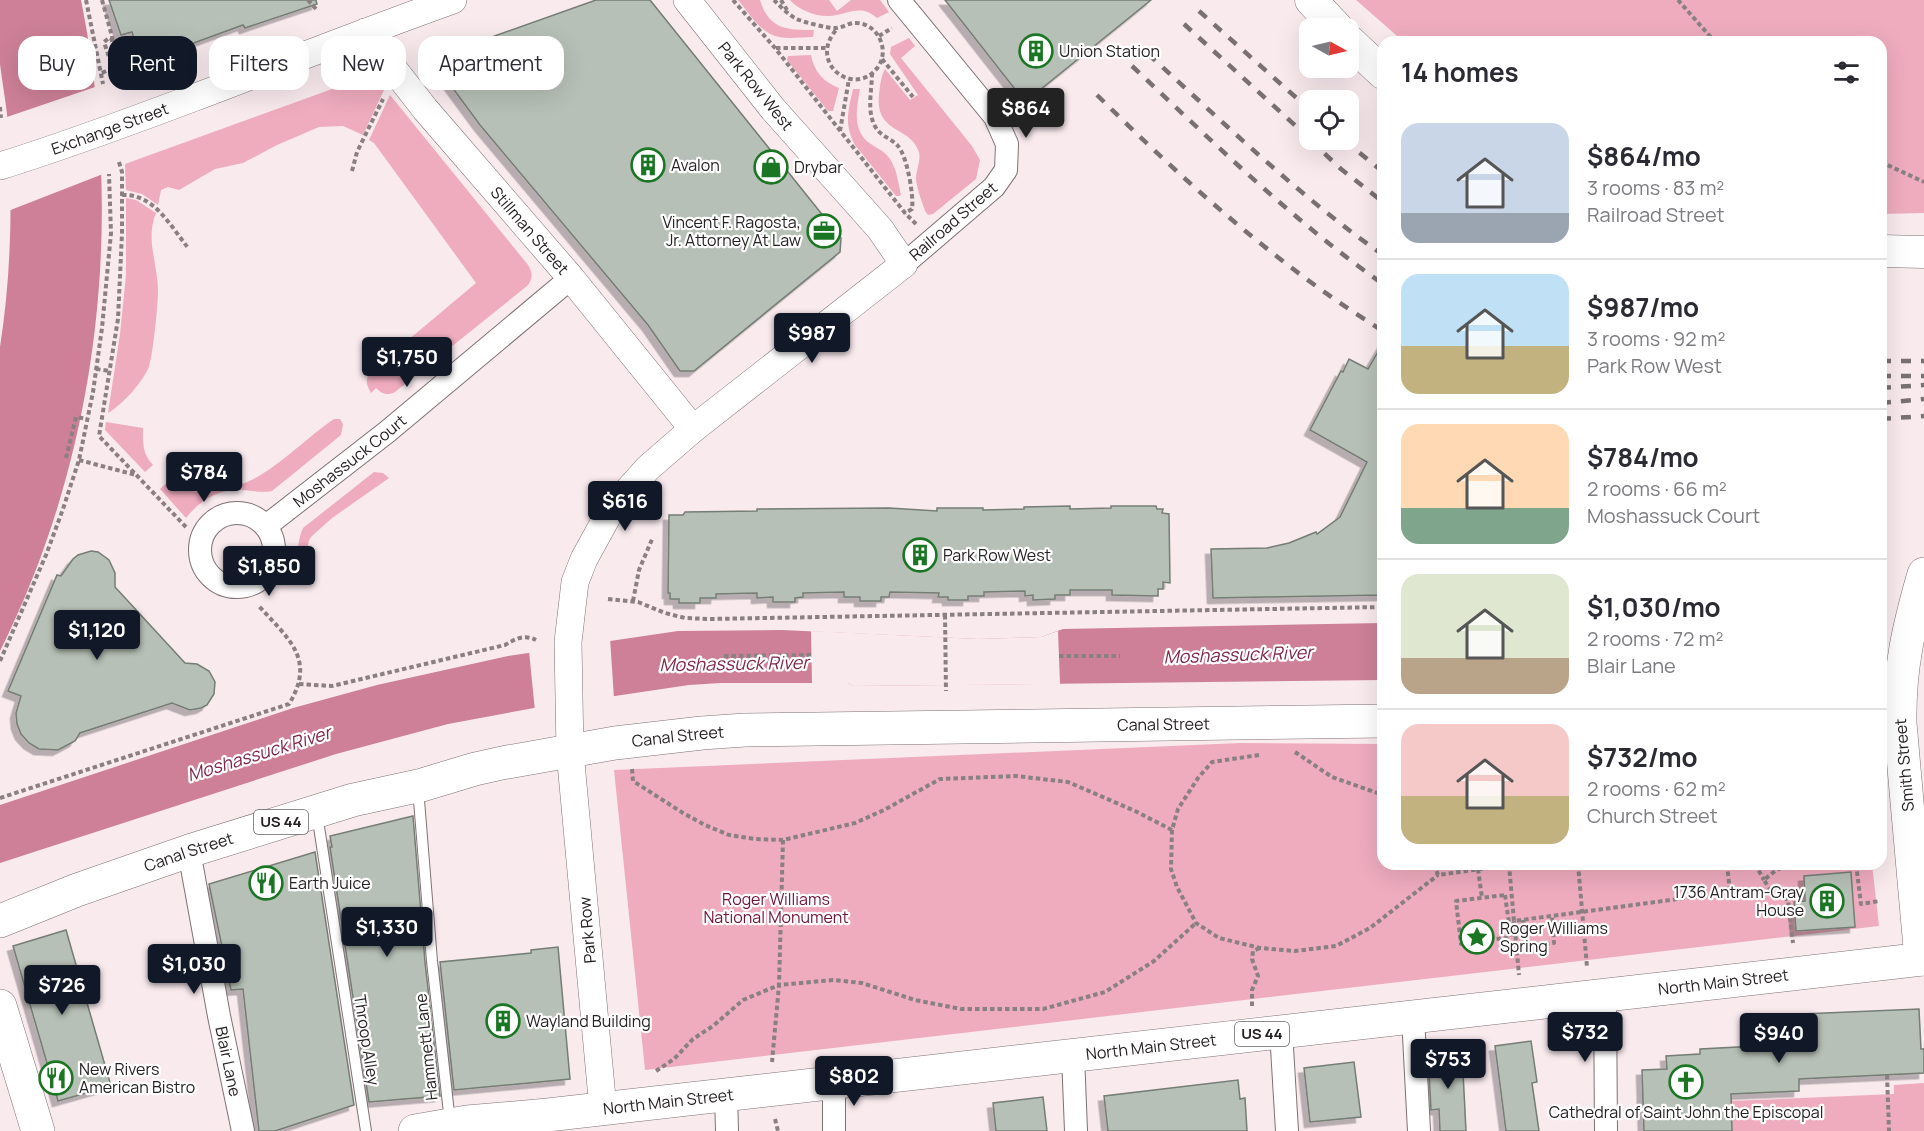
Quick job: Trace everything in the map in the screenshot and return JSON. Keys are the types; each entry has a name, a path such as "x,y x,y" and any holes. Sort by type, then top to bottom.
{"main road":[{"path":"1311,0 1328,18"},
{"path":"1359,50 1377,67"},
{"path":"1887,252 1924,252"},
{"name":"Smith Street","path":"1923,959 1900,689 1908,630 1924,574"},
{"name":"Canal Street","path":"0,921 77,890 189,851 353,800 417,786 502,763 615,744 745,730 1377,722"},
{"name":"North Main Street","path":"415,1131 450,1125 537,1124 603,1108 1923,959"},
{"path":"0,1006 38,1131"}],"street":[{"name":"Exchange Street","path":"2,165 99,134 453,0"},
{"name":"Park Row West","path":"687,0 774,109 880,229 904,264"},
{"name":"Railroad Street","path":"899,0 995,117 1007,144 1006,170 994,188 904,264"},
{"name":"Stillman Street","path":"365,32 425,109 571,278 693,429"},
{"path":"570,752 567,642 575,582 584,559 612,508 648,468 693,429 904,264"},
{"name":"Moshassuck Court","path":"266,526 387,432 571,278"},
{"name":"Park Row","path":"570,752 603,1108"},
{"name":"Blair Lane","path":"189,851 243,1131"},
{"path":"1605,994 1606,1131"},
{"path":"1413,1017 1419,1131"},
{"path":"1281,1031 1287,1131"},
{"path":"1073,1055 1076,1131"},
{"path":"834,1082 834,1131"},
{"path":"726,1094 727,1131"}],"lane":[{"name":"Hammett Lane","path":"417,786 433,972 450,1125"},
{"name":"Throop Alley","path":"317,811 366,1131"}],"path":[{"path":"86,0 103,84"},
{"path":"102,0 112,36"},
{"path":"308,0 316,9"},
{"path":"733,0 775,48 905,213 919,227"},
{"path":"774,0 799,20 837,28"},
{"path":"781,0 790,14"},
{"path":"1678,0 1710,36"},
{"path":"859,22 871,27 879,36 883,45 882,59 879,66 865,78 849,79 832,69 826,48 831,35 837,28 848,23 859,22"},
{"path":"879,36 896,26"},
{"path":"108,39 104,42 108,54"},
{"path":"775,48 826,48"},
{"path":"882,59 913,97"},
{"path":"102,73 108,70"},
{"path":"872,73 870,103 872,117 877,129 898,146 905,157 914,200 912,209 905,213"},
{"path":"840,131 849,79"},
{"path":"352,171 357,152 385,95"},
{"path":"0,107 1,118"},
{"path":"120,162 122,233 118,319 99,436 186,527"},
{"path":"1887,165 1924,182"},
{"path":"0,661 49,546 79,460 102,328 111,233 109,174"},
{"path":"122,195 137,196 156,208 189,249"},
{"path":"111,233 122,233"},
{"path":"96,369 110,371"},
{"path":"66,458 76,417 87,420"},
{"path":"79,460 138,476"},
{"path":"633,602 639,570 653,537"},
{"path":"608,599 633,602 673,615 709,619 1377,607"},
{"path":"0,798 289,704 299,684 301,668 296,649 258,605"},
{"path":"945,615 946,691"},
{"path":"299,684 332,686 505,645 520,637 530,637 536,640"},
{"path":"724,656 812,655"},
{"path":"1059,656 1120,656"},
{"path":"1295,751 1332,777 1377,793"},
{"path":"1212,762 1188,792 1179,809 1172,830 1171,869 1177,887 1196,923 1219,938 1260,948 1295,951 1336,946 1370,928 1438,875 1471,870"},
{"path":"631,764 633,781 682,813 729,835 755,839 783,840 855,823 940,779 1016,776 1068,782 1172,830"},
{"path":"771,1066 779,985 783,840"},
{"path":"1436,870 1438,875"},
{"path":"1478,870 1482,898"},
{"path":"1509,870 1519,975"},
{"path":"1579,870 1587,967"},
{"path":"1728,870 1730,892"},
{"path":"1758,870 1771,891"},
{"path":"1764,880 1777,870"},
{"path":"1857,870 1861,904 1880,902"},
{"path":"1514,921 1730,892 1771,891 1788,900 1793,943"},
{"path":"1505,895 1511,937 1461,944 1456,902 1482,898 1505,895"},
{"path":"1523,920 1525,945 1554,943 1552,916"},
{"path":"652,1074 674,1059 693,1039 743,1000 779,985 833,980 862,983 915,1000 961,1009 1043,1009 1105,992 1154,961 1196,923"},
{"path":"1252,1008 1252,990 1258,976 1252,959 1253,951 1260,948"},
{"path":"1887,1075 1889,1131"}],"green space":[{"path":"738,0 760,0 768,17 774,22 787,28 814,30 813,37 787,38 773,35 756,22"},
{"path":"790,0 829,0 837,11 851,0 880,0 889,12 877,18 865,11 825,16 803,10"},
{"path":"1356,0 1924,0 1924,213 1887,214 1887,36 1397,36"},
{"path":"909,38 915,46 901,58 972,146 980,160 976,179 933,214 928,215 918,191 916,176 919,152 909,138 882,117 879,108 880,84 885,69 910,100 918,95 890,54 891,47"},
{"path":"811,55 820,75 828,83 839,88 833,111 828,111 787,60 788,56"},
{"path":"853,89 860,89 857,117 860,131 868,142 883,151 890,159 897,176 901,195 899,196 896,196 855,145 849,131 848,118"},
{"path":"329,90 384,90 363,135 343,126 319,127 243,163 215,169 179,190 168,187 161,190 158,205 142,194 126,190 125,164"},
{"path":"390,95 528,265 532,276 527,286 395,392 387,394 376,388 371,393 367,382 370,372 476,283 374,143 369,140"},
{"path":"126,198 136,200 156,213 152,242 158,291 157,307 148,369 131,394 108,413 126,275"},
{"path":"334,419 340,419 343,424 341,435 272,491 235,490 219,493 204,501 186,518 160,489 172,478 197,492 247,482 269,470"},
{"path":"106,422 143,428 145,452 153,465 145,472 105,430"},
{"path":"374,472 383,473 389,478 332,518 312,536 306,556 294,575 299,539 303,528"},
{"name":"Roger Williams National Monument","path":"1240,743 1377,744 1377,870 1873,870 1879,926 645,1070 614,770"},
{"path":"1924,1083 1924,1131 1732,1131 1731,1101 1894,1094 1894,1085"}],"water":[{"path":"0,0 81,0 87,36 18,36 18,90 95,90 101,166 101,249 94,332 81,415 61,496 34,575 0,651 0,347 7,289 11,201 7,114 0,64"},
{"name":"Moshassuck River","path":"1377,623 1377,680 853,686 848,683 689,685 534,708 448,724 336,754 0,863 0,805 293,708 377,685 508,656 678,631 782,630 978,639 1041,637 1063,629"}],"pier":[{"path":"98,86 103,174 8,211 4,118 86,90 96,90"},
{"path":"1887,628 1924,639 1924,691 1887,686"},
{"path":"811,631 978,639 1041,637 1058,631 1060,684 853,686 848,683 812,683"},
{"path":"610,638 614,699 535,711 529,651"}],"building":[{"path":"109,0 316,0 317,4 245,28 243,25 197,42 197,36 133,36 132,32 121,35"},
{"name":"Avalon","path":"596,0 650,0 841,238 840,252 694,371 680,371 648,325 480,125 454,90 564,90 564,36 495,36"},
{"name":"Union Station","path":"945,0 1151,0 1025,102"},
{"path":"1377,353 1377,595 1213,598 1211,549 1267,548 1289,543 1316,532 1317,534 1340,517 1367,462 1310,430 1349,359 1368,369"},
{"name":"Park Row West","path":"1070,506 1070,509 1156,506 1157,509 1163,509 1162,513 1169,514 1170,583 1163,582 1163,589 1158,589 1158,596 1112,595 1112,590 1070,590 1070,595 1055,595 1055,599 1033,600 1033,595 1025,596 1025,591 984,592 984,596 968,596 968,600 948,600 948,597 938,597 939,593 890,592 889,597 881,597 881,601 860,601 860,597 844,597 844,592 803,593 803,597 795,598 795,602 773,602 773,597 757,598 757,593 716,594 716,598 700,598 700,603 679,603 679,599 670,599 670,593 668,593 669,515 683,515 685,512 757,511 757,509 889,508 937,511 937,508 983,508 983,510"},
{"path":"91,551 98,552 109,560 115,573 115,587 185,663 197,664 209,671 215,682 214,694 207,705 201,708 190,710 172,703 80,733 75,741 58,750 39,749 21,734 17,724 16,713 21,696 8,691 57,575 61,576 78,555"},
{"path":"413,816 425,962 440,1096 369,1102 330,836"},
{"path":"315,852 354,1105 275,1131 259,1131 243,989 231,990 209,884"},
{"name":"1736 Antram-Gray House","path":"1851,872 1855,927 1796,931 1794,902 1805,901 1804,876"},
{"path":"66,930 111,1086 58,1101 13,946"},
{"name":"Wayland Building","path":"558,947 570,1079 454,1090 440,962 531,953 531,950"},
{"path":"1919,1009 1921,1049 1924,1049 1924,1073 1799,1079 1799,1091 1731,1094 1732,1131 1644,1131 1642,1070 1667,1069 1666,1056 1700,1054 1700,1049 1757,1046 1756,1016"},
{"path":"1531,1041 1537,1082 1532,1083 1539,1131 1506,1131 1495,1046"},
{"path":"1462,1052 1466,1131 1440,1131 1439,1109 1431,1110 1428,1054"},
{"path":"1354,1062 1361,1117 1310,1122 1304,1068"},
{"path":"1238,1080 1240,1099 1245,1098 1247,1131 1108,1131 1104,1096"},
{"path":"1043,1097 1047,1131 996,1131 993,1103"}],"railway":[{"path":"1199,11 1299,100"},
{"path":"1184,24 1299,129"},
{"path":"1148,54 1292,184 1377,251"},
{"path":"1132,66 1285,207 1377,280"},
{"path":"1097,95 1198,191 1270,251 1306,279 1377,327"},
{"path":"1321,150 1377,197"},
{"path":"1356,150 1377,167"},
{"path":"1887,361 1924,361"},
{"path":"1887,376 1924,376"},
{"path":"1887,388 1924,385"},
{"path":"1887,402 1924,399"},
{"path":"1887,419 1924,416"}],"place":[{"name":"Union Station","path":"1036,51"},
{"name":"Avalon","path":"648,165"},
{"name":"Drybar","path":"771,167"},
{"name":"Vincent F. Ragosta, Jr. Attorney At Law","path":"824,231"},
{"name":"Park Row West","path":"920,555"},
{"name":"Earth Juice","path":"266,883"},
{"name":"1736 Antram-Gray House","path":"1827,901"},
{"name":"Roger Williams Spring","path":"1477,937"},
{"name":"Wayland Building","path":"503,1021"},
{"name":"New Rivers American Bistro","path":"56,1078"},
{"name":"Cathedral of Saint John the Episcopal","path":"1686,1082"}]}
